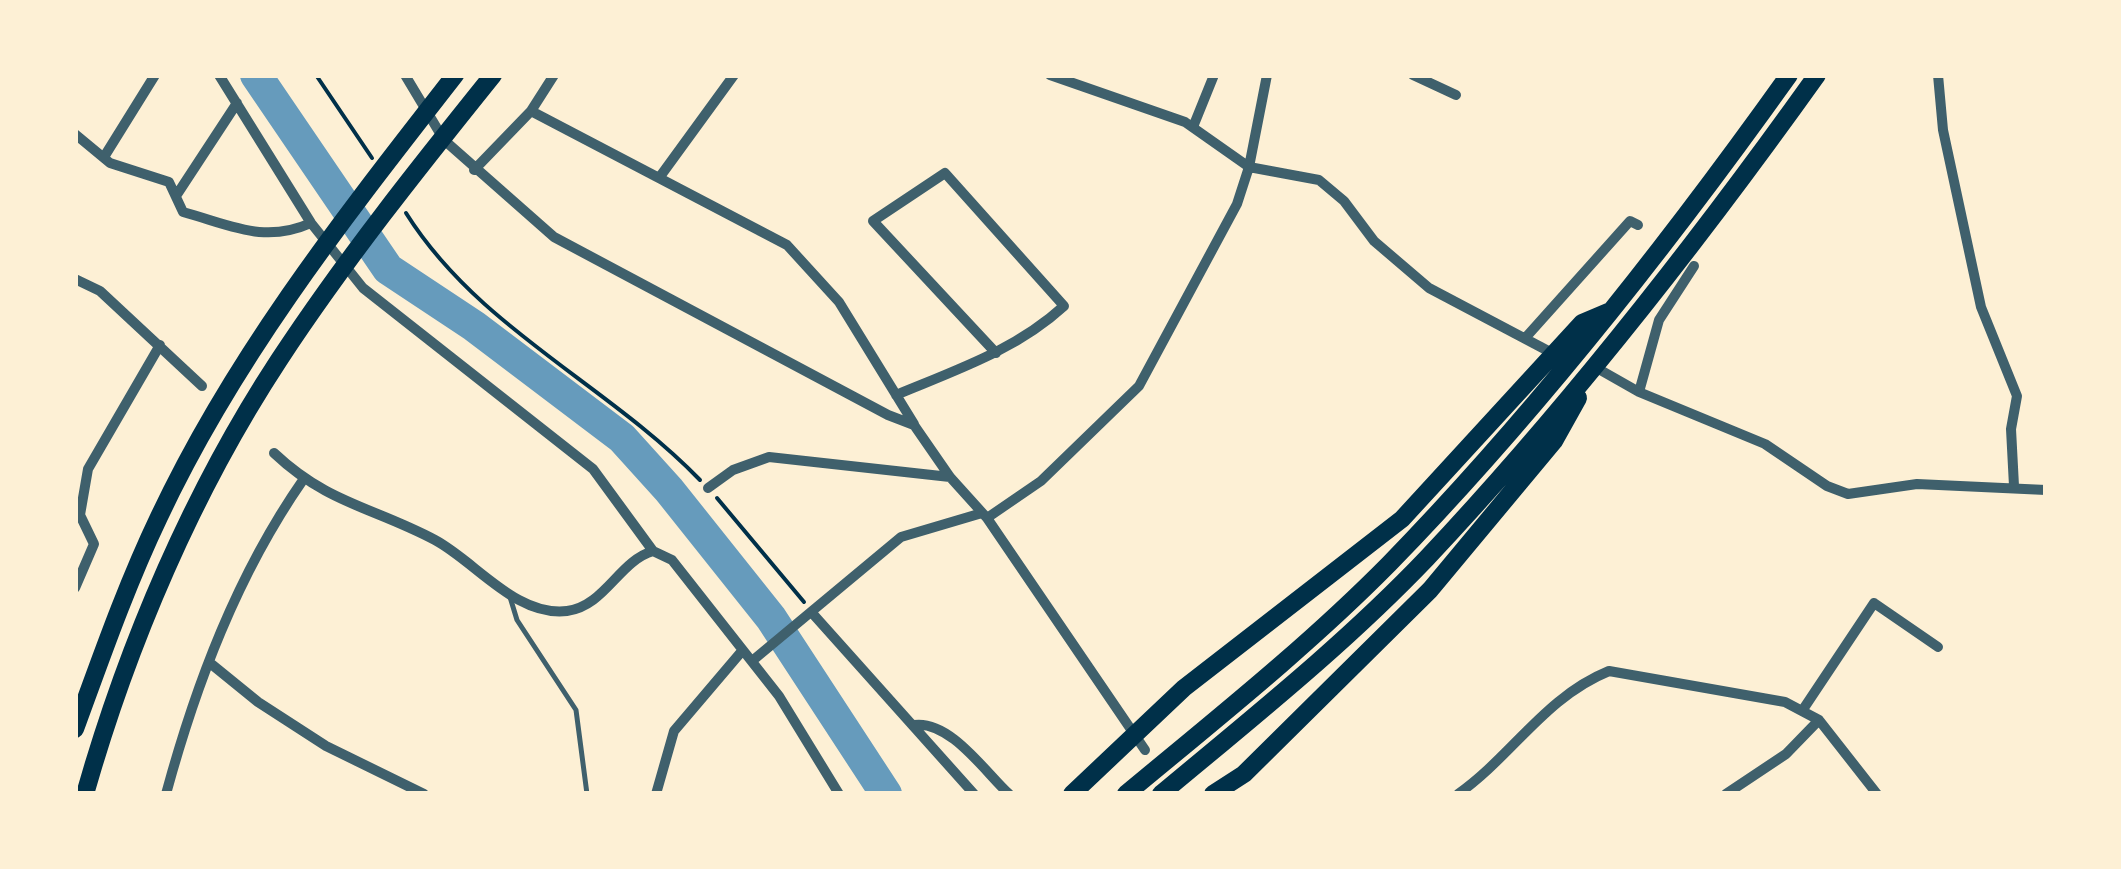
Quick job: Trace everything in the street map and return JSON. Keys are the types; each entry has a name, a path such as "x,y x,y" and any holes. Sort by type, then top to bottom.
{"highway":[{"path":"75,729 159,516 229,388 303,273 455,75"},
{"path":"85,794 134,650 188,526 240,424 321,300 492,75"},
{"path":"1126,794 1322,629 1479,468 1613,309 1788,75"},
{"path":"1161,794 1309,671 1425,559 1594,367 1817,75"},
{"path":"1072,794 1139,744 1184,688 1402,519 1582,323 1613,309"},
{"path":"1213,794 1244,774 1430,590 1554,441 1594,367"}],"street":[{"path":"104,157 155,75"},
{"path":"219,75 311,222 364,288 593,469 654,551 672,560 779,696 839,794"},
{"path":"474,170 531,111 554,75"},
{"path":"659,178 734,75"},
{"path":"1050,75 1068,78 1193,126 1249,167 1319,180 1344,200 1374,242 1428,288 1527,336 1554,354"},
{"path":"1193,126 1214,75"},
{"path":"752,661 901,537 985,515 1041,481 1139,386 1226,226 1249,167 1267,75"},
{"path":"1413,75 1456,95"},
{"path":"1938,75 1943,130 1980,307 2016,396 2010,429 2014,486"},
{"path":"406,76 444,140 554,236 888,415 914,425"},
{"path":"176,196 237,103"},
{"path":"531,111 787,245 838,302 950,478 985,515 1139,744"},
{"path":"75,134 104,157 170,182 184,212 260,234 284,235 311,222"},
{"path":"896,395 996,353 1033,335 1064,306 946,173 874,221 996,353"},
{"path":"1527,336 1630,220 1638,225"},
{"path":"1639,392 1659,320 1694,266"},
{"path":"75,279 100,291 202,386"},
{"path":"75,588 94,544 80,515 88,469 160,344"},
{"path":"1594,367 1639,392 1765,444 1827,486 1848,494 1917,484 2046,490"},
{"path":"274,453 303,480 339,500 434,540 536,608 574,610 587,605 634,561 654,551"},
{"path":"708,488 733,470 769,457 950,478"},
{"path":"75,473 88,469"},
{"path":"166,794 188,715 235,596 303,480"},
{"path":"1802,711 1874,603 1938,647"},
{"path":"810,616 914,724 974,794"},
{"path":"656,794 674,730 742,651"},
{"path":"210,663 258,702 313,738 424,794"},
{"path":"1458,794 1536,718 1586,681 1609,671 1784,702 1819,720 1877,794"},
{"path":"1726,794 1786,754 1819,720"},
{"path":"914,724 925,723 944,732 1009,794"}],"lane":[{"path":"512,595 510,605 517,620 576,710 588,794"}],"path":[{"path":"316,75 380,172"},
{"path":"400,204 431,253 462,288 586,382 708,488 810,616"}],"waterway":[{"path":"256,75 388,269 474,326 622,438 669,490 771,618 886,794"}]}
